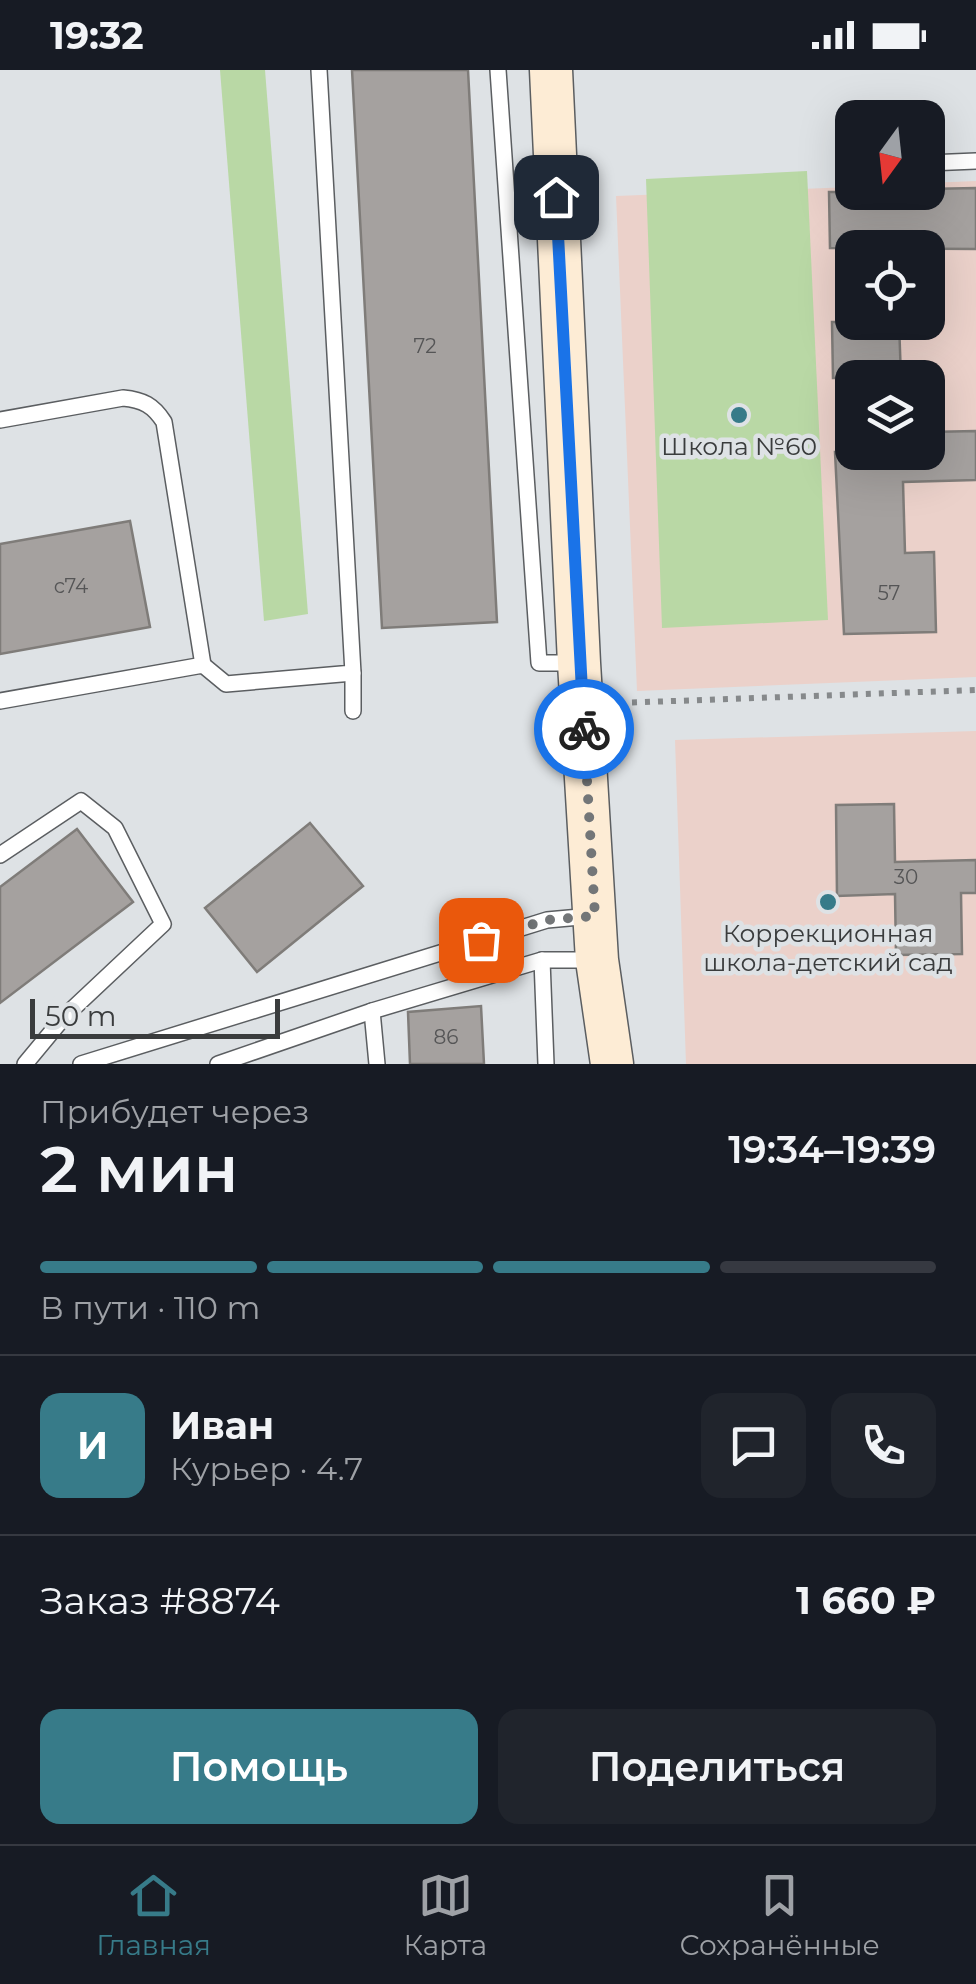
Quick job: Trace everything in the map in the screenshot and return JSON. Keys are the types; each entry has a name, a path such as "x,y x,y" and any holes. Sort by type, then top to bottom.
{"main road":[{"path":"550,70 597,960 612,1064"}],"lane":[{"path":"319,70 353,711"},
{"path":"498,70 539,662 581,684"},
{"path":"945,162 976,161"},
{"path":"0,420 123,398 154,407 164,422 203,665 226,684 352,674"},
{"path":"0,700 203,665"},
{"path":"0,855 81,801 116,828 163,924 64,1017 25,1064"},
{"path":"81,1064 547,920 595,916"},
{"path":"542,960 546,1064"},
{"path":"218,1064 372,1010 542,960 597,960"},
{"path":"372,1010 376,1064"}],"path":[{"path":"581,684 976,690"}],"shaded area":[{"name":"Школа №60","path":"976,181 976,677 637,691 616,196 835,188 835,210 945,210 945,182"},
{"name":"Коррекционная школа-детский сад","path":"976,731 976,1064 686,1064 675,740"}],"green space":[{"path":"220,70 265,70 308,614 264,621"},
{"path":"807,171 828,620 662,628 646,179"}],"building":[{"path":"352,70 468,70 497,622 382,628"},
{"path":"976,188 976,249 945,249 945,230 835,230 835,248 830,248 829,192 835,192 835,210 945,210 945,189"},
{"path":"832,322 835,340 900,340 900,360 835,360 833,378"},
{"path":"976,431 976,480 903,482 905,553 934,552 936,632 844,634 836,470 945,470 945,432"},
{"path":"130,521 150,627 0,654 0,544"},
{"path":"894,804 895,862 976,860 976,893 961,893 962,954 896,955 895,894 837,896 836,805"},
{"path":"310,823 363,886 257,972 205,908"},
{"path":"77,829 133,902 0,1003 0,887"},
{"path":"481,1006 484,1064 410,1064 408,1012"}],"way so far":[{"path":"481,940 547,920 595,916 584,729"}],"place":[{"name":"Школа №60","path":"739,415"},
{"name":"Коррекционная школа-детский сад","path":"828,902"}],"route":[{"path":"556,197 584,729"}]}
